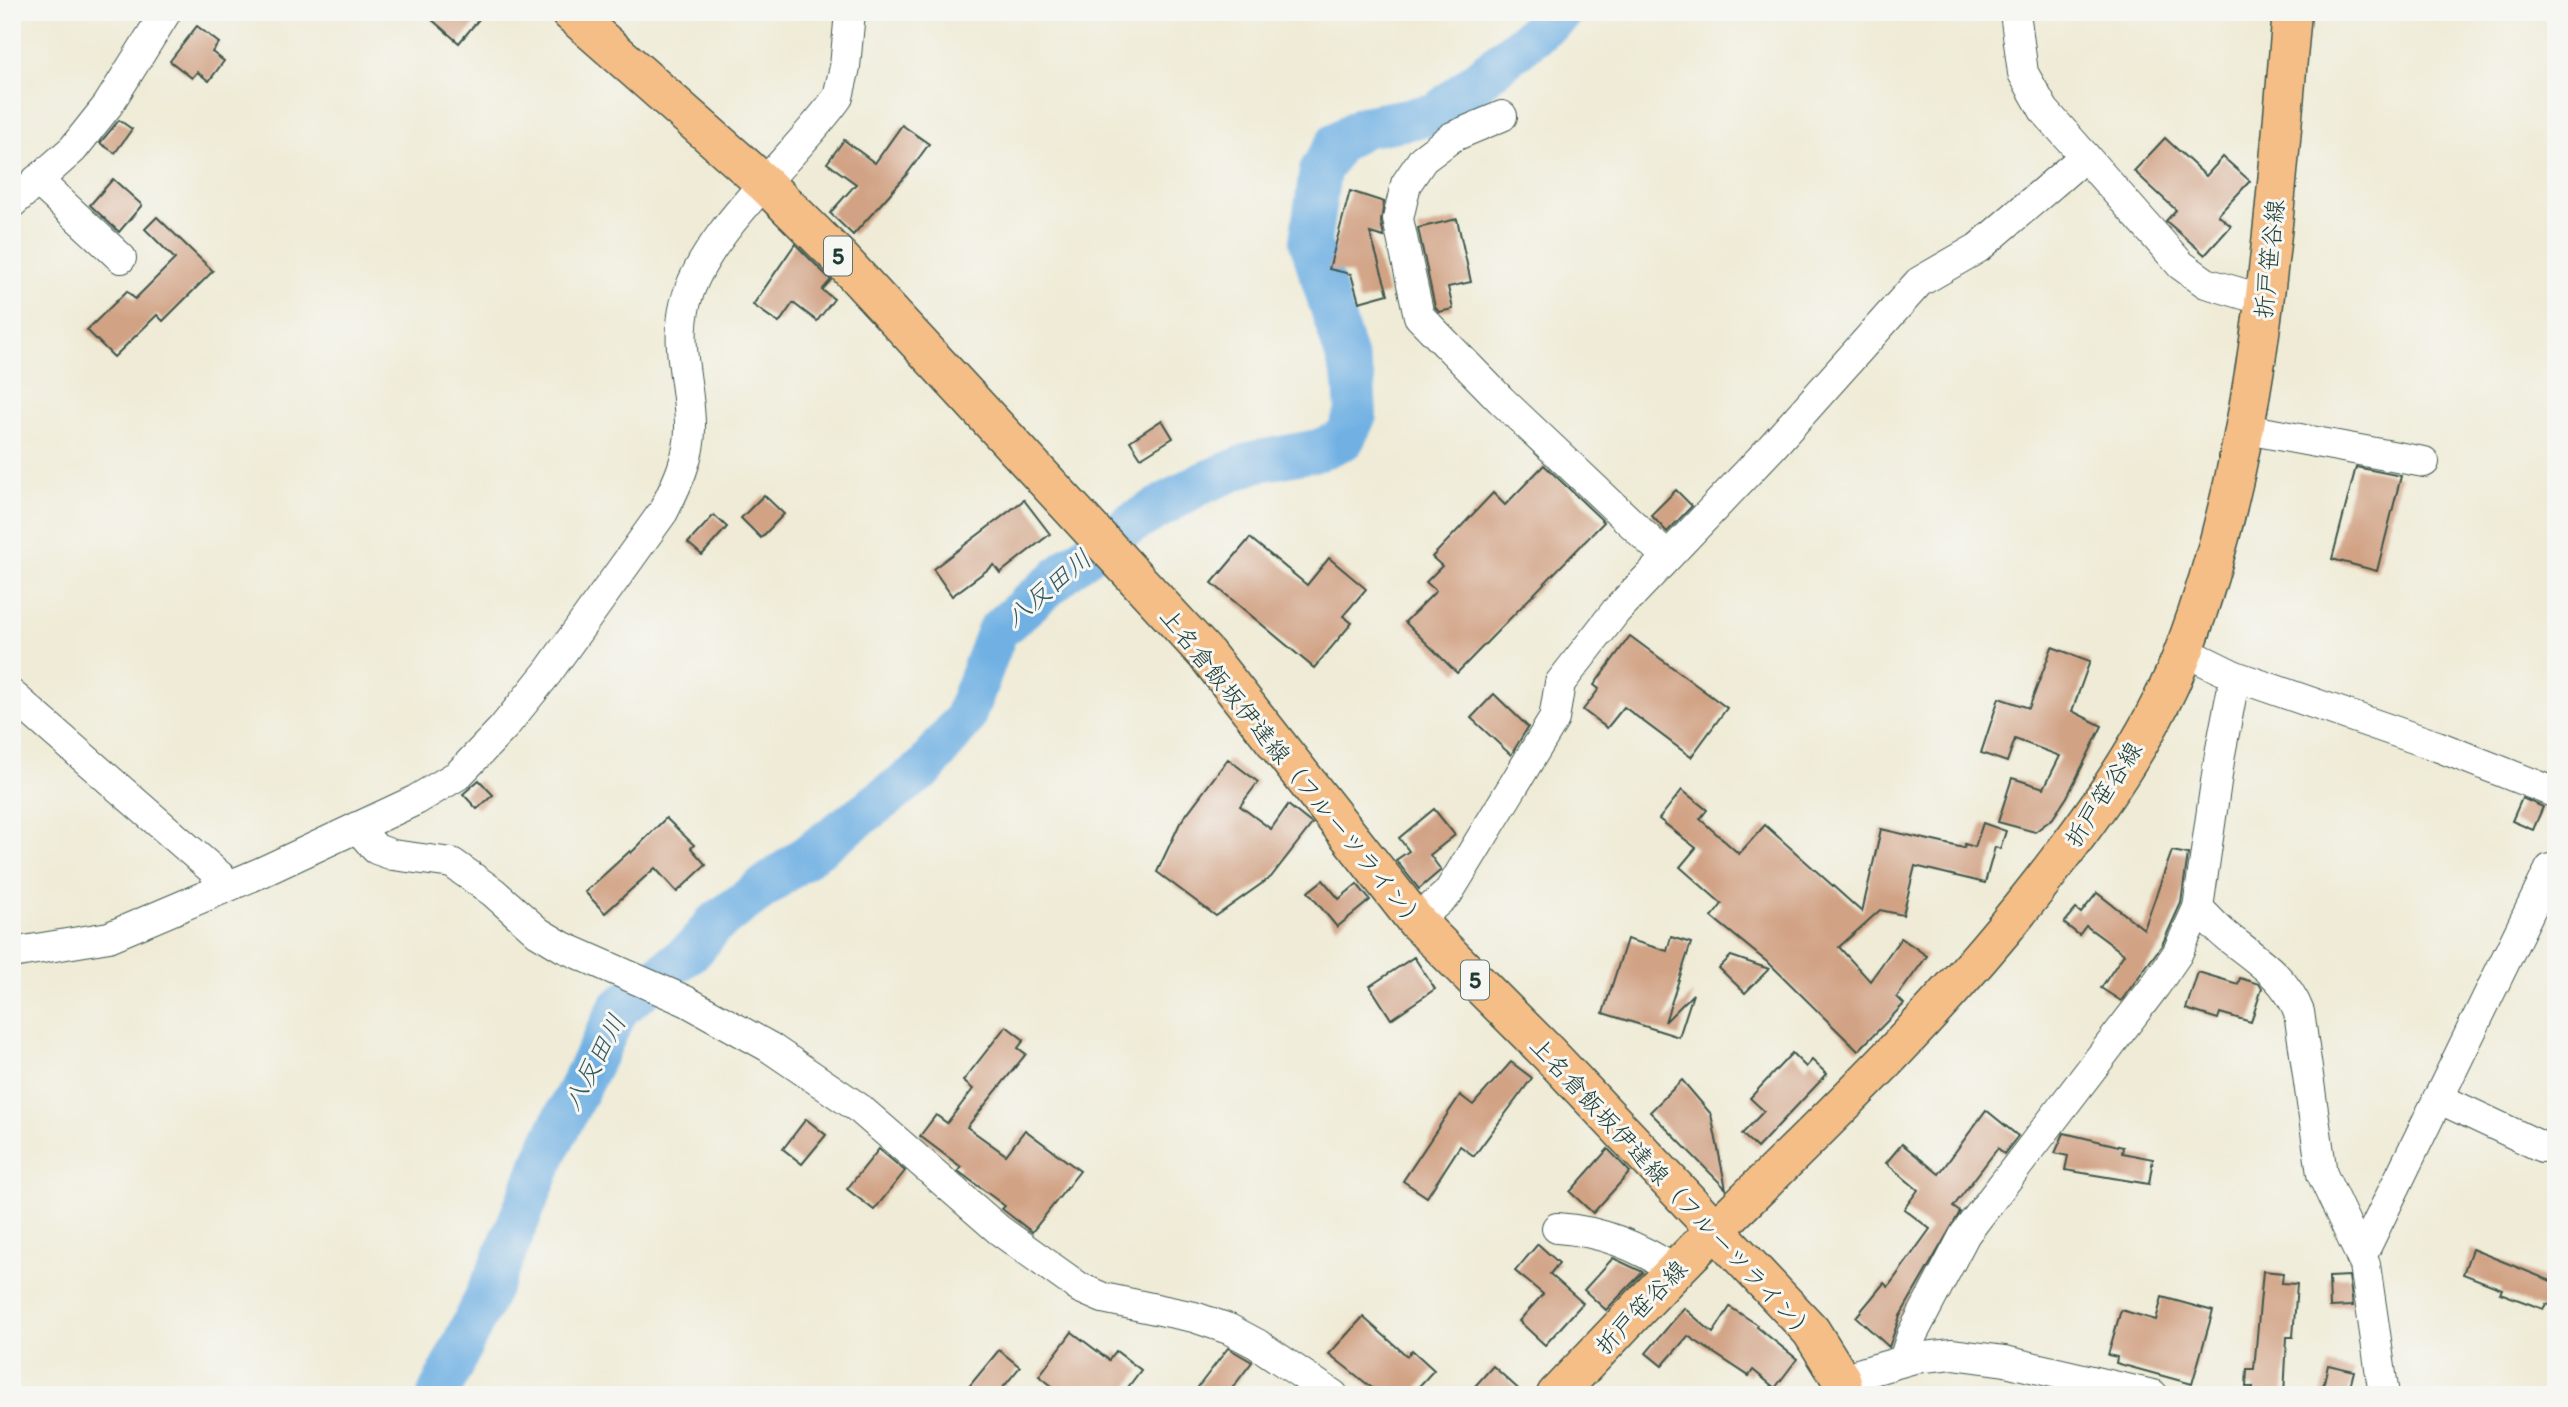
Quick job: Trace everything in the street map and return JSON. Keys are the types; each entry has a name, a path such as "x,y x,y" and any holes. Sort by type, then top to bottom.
{"main road":[{"name":"上名倉飯坂伊達線（フルーツライン）","path":"570,12 765,184 956,382 1207,655 1416,921 1811,1331 1843,1387"},
{"name":"折戸笹谷線","path":"1556,1395 1716,1230 1890,1060 2026,905 2123,769 2184,652 2233,495 2264,300 2292,12"}],"street":[{"path":"12,204 73,149 108,104 166,12"},
{"path":"12,953 109,937 357,827 458,775 503,728 548,672 663,512 678,482 690,427 680,352 685,303 697,268 838,97 845,67 850,12"},
{"path":"2015,12 2023,73 2044,110 2181,265 2206,283 2264,300"},
{"path":"1502,116 1452,137 1423,159 1406,184 1398,219 1419,316 1501,400 1667,557"},
{"path":"1416,921 1448,893 1554,719 1560,683 1616,611 1796,421 1919,282 1978,248 2085,156"},
{"path":"37,180 121,257"},
{"path":"2245,429 2424,462"},
{"path":"2184,652 2235,676 2437,746 2556,793"},
{"path":"1904,1360 1912,1335 1965,1234 2177,954 2198,908 2220,754 2235,676"},
{"path":"12,695 230,885"},
{"path":"357,827 376,849 418,861 452,863 493,892 546,937 711,1013 769,1046 860,1109 989,1222 1080,1288 1102,1298 1194,1317 1229,1329 1257,1344 1333,1395"},
{"path":"2361,1257 2550,869"},
{"path":"2198,908 2227,936 2258,959 2292,995 2299,1012 2322,1174 2365,1265 2384,1395"},
{"path":"2438,1098 2542,1147"},
{"path":"1557,1228 1585,1230 1608,1236 1654,1257 1676,1271"},
{"path":"1843,1387 1904,1360 1953,1354 2005,1361 2153,1395"}],"building":[{"path":"423,12 485,12 459,43"},
{"path":"197,26 219,43 212,52 224,61 209,81 197,72 192,78 170,61"},
{"path":"119,120 132,129 115,153 100,143"},
{"path":"902,125 929,144 904,178 853,235 830,213 856,184 827,163 844,140 875,163"},
{"path":"2165,138 2206,176 2223,157 2250,181 2218,215 2231,226 2205,255 2166,221 2176,210 2134,171"},
{"path":"113,179 142,205 119,232 90,205"},
{"path":"1350,191 1384,202 1381,222 1384,237 1370,233 1388,294 1359,302 1351,274 1329,269"},
{"path":"157,217 213,271 163,321 157,315 114,357 87,330 127,291 135,299 175,259 145,229"},
{"path":"1457,219 1471,282 1448,287 1453,309 1439,312 1435,307 1418,228"},
{"path":"795,244 831,280 822,290 834,299 817,321 793,303 779,323 753,305"},
{"path":"1162,420 1173,438 1141,458 1130,441"},
{"path":"1544,465 1604,522 1457,673 1405,622 1436,591 1426,582 1442,566 1432,557 1493,493 1505,505"},
{"path":"2356,467 2401,476 2377,571 2332,559"},
{"path":"1676,490 1692,506 1667,532 1651,515"},
{"path":"764,495 784,514 761,538 741,518"},
{"path":"1024,500 1050,534 1000,573 994,565 952,596 933,569"},
{"path":"714,515 727,527 702,555 688,543"},
{"path":"1250,538 1307,585 1329,558 1366,589 1343,616 1352,623 1314,668 1212,583"},
{"path":"1630,636 1727,708 1691,757 1624,707 1607,728 1583,710 1599,689 1594,685"},
{"path":"2052,647 2090,661 2072,711 2102,726 2067,797 2053,818 2035,832 1998,822 2012,778 2044,788 2060,756 2015,739 2007,762 1981,753 1999,698 2029,708"},
{"path":"1494,694 1528,727 1511,755 1471,718"},
{"path":"1228,759 1258,782 1240,806 1271,829 1288,805 1312,824 1271,877 1216,916 1157,872 1180,823"},
{"path":"479,780 493,795 477,809 463,794"},
{"path":"1682,790 1707,810 1700,819 1739,854 1765,825 1862,912 1881,829 1964,848 1965,844 1975,847 1983,823 2006,831 2000,849 1995,847 1985,883 1915,866 1903,915 1880,910 1839,947 1870,981 1901,938 1927,956 1897,997 1904,1004 1858,1051 1772,966 1712,917 1722,904 1680,867 1696,848 1659,819"},
{"path":"2522,798 2543,807 2533,830 2512,821"},
{"path":"1434,809 1455,835 1430,855 1441,870 1419,889 1396,860 1409,851 1399,838"},
{"path":"666,818 694,845 691,848 706,865 677,892 655,868 605,913 585,892 630,851 631,853"},
{"path":"2172,851 2188,854 2181,903 2162,945 2121,1001 2101,988 2124,954 2086,926 2079,935 2064,923 2076,909 2081,913 2097,893 2144,929"},
{"path":"1323,880 1339,899 1357,884 1370,900 1337,927 1308,892"},
{"path":"1671,937 1691,943 1665,1022 1693,994 1679,1037 1603,1013 1627,939 1667,951"},
{"path":"1731,956 1769,969 1745,993 1719,968"},
{"path":"1414,957 1435,989 1391,1019 1370,986"},
{"path":"2198,972 2238,984 2240,978 2259,984 2262,988 2251,1022 2220,1013 2218,1019 2186,1009"},
{"path":"1006,1026 1024,1040 1018,1048 1026,1054 967,1127 1006,1155 1025,1130 1080,1171 1032,1232 1002,1209 1005,1206 958,1171 961,1167 920,1136 936,1115 947,1123 973,1089 963,1081"},
{"path":"1792,1053 1806,1067 1812,1060 1827,1074 1757,1148 1742,1134 1764,1111 1750,1098"},
{"path":"1511,1062 1532,1078 1474,1156 1460,1146 1427,1197 1403,1181 1460,1095 1473,1105"},
{"path":"1682,1080 1711,1114 1726,1189 1650,1112"},
{"path":"1986,1110 2018,1136 2004,1154 1998,1148 1953,1207 1960,1212 1900,1316 1889,1347 1856,1317 1884,1283 1888,1287 1930,1229 1904,1209 1918,1190 1886,1163 1902,1144 1939,1174"},
{"path":"806,1119 826,1135 802,1164 783,1149"},
{"path":"2064,1133 2123,1147 2122,1153 2153,1159 2149,1184 2065,1170 2068,1156 2055,1153"},
{"path":"879,1149 905,1171 874,1210 847,1189"},
{"path":"1608,1149 1630,1172 1593,1213 1570,1192"},
{"path":"1538,1244 1559,1263 1550,1274 1583,1303 1545,1345 1519,1321 1543,1294 1515,1271"},
{"path":"2472,1249 2556,1283 2556,1307 2546,1304 2543,1309 2500,1293 2502,1289 2463,1274"},
{"path":"1613,1258 1643,1272 1606,1310 1584,1290"},
{"path":"2263,1271 2283,1273 2282,1283 2297,1284 2293,1337 2287,1337 2284,1395 2253,1395 2253,1387 2246,1387 2247,1369 2254,1369"},
{"path":"2349,1276 2353,1306 2330,1307 2329,1277"},
{"path":"2162,1297 2213,1311 2192,1384 2116,1363 2117,1357 2108,1355 2121,1310 2156,1320"},
{"path":"1730,1307 1758,1325 1757,1327 1797,1359 1775,1388 1753,1370 1749,1376 1688,1336 1662,1366 1646,1353 1684,1308 1713,1333"},
{"path":"1363,1317 1407,1356 1412,1350 1434,1370 1411,1395 1381,1395 1329,1354"},
{"path":"1072,1332 1109,1360 1116,1351 1141,1370 1122,1395 1064,1395 1039,1376"},
{"path":"1228,1348 1252,1362 1227,1395 1208,1395 1198,1387"},
{"path":"999,1350 1020,1367 997,1395 962,1395"},
{"path":"2328,1365 2354,1371 2348,1395 2321,1395"},
{"path":"1493,1366 1525,1395 1467,1395"}],"waterway":[{"name":"八反田川","path":"438,1395 498,1271 547,1152 619,1008 695,948 713,925 925,768 964,719 997,631 1073,565 1127,526 1198,485 1254,462 1319,450 1344,439 1356,415 1354,381 1310,242 1320,171 1337,143 1363,127 1436,114 1562,12"}]}
